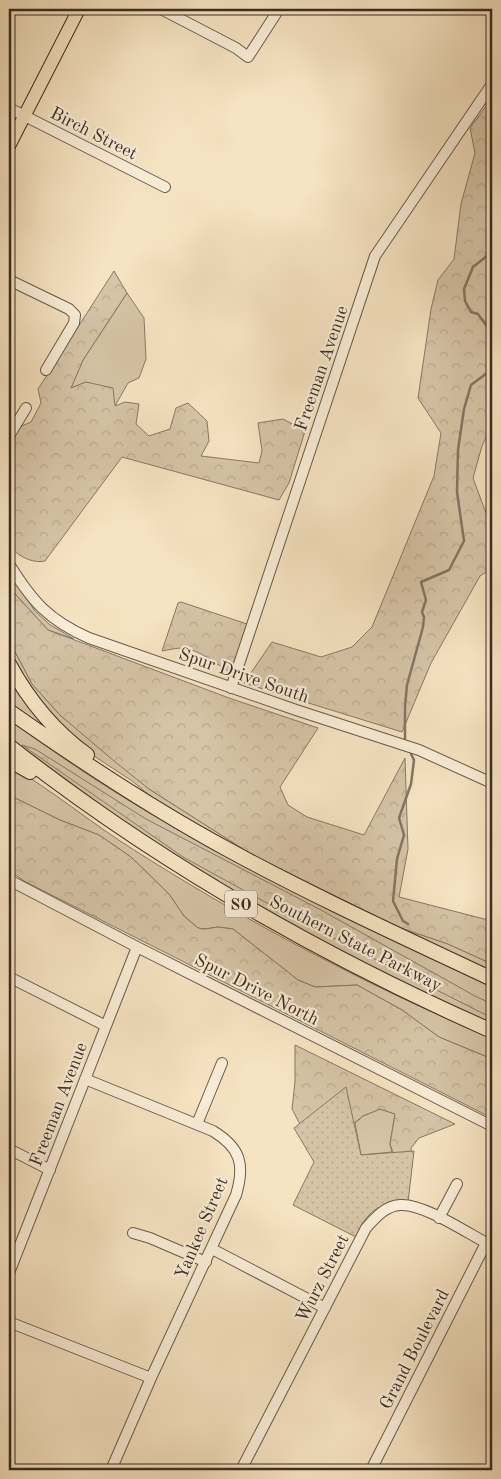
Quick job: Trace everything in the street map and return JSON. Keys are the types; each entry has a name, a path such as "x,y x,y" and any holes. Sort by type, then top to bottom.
{"highway":[{"path":"9,664 35,705 56,729 78,749 163,813"},
{"name":"Southern State Parkway","path":"9,711 56,745 163,813 293,884 492,979"},
{"name":"Southern State Parkway","path":"9,746 95,810 220,891 278,925 420,999 492,1031"},
{"path":"9,760 95,810"}],"main road":[{"path":"9,146 79,9"}],"street":[{"path":"161,9 236,48 248,57 279,9"},
{"name":"Freeman Avenue","path":"231,688 375,256 492,84"},
{"name":"Birch Street","path":"9,108 165,187"},
{"path":"9,280 69,309 75,316 74,323 46,370"},
{"path":"9,436 26,408"},
{"name":"Spur Drive South","path":"9,564 27,592 47,614 73,631 231,688 419,750 492,783"},
{"name":"Spur Drive North","path":"9,880 136,947 492,1126"},
{"name":"Freeman Avenue","path":"9,1273 136,947"},
{"path":"9,977 106,1026"},
{"path":"197,1124 222,1063"},
{"name":"Yankee Street","path":"85,1079 197,1124 223,1137 233,1148 239,1160 241,1170 236,1195 111,1470"},
{"path":"9,1149 50,1170"},
{"path":"440,1218 457,1184"},
{"name":"Wurz Street","path":"241,1470 366,1228 375,1216 389,1208 400,1205 417,1208 489,1244"},
{"path":"134,1233 206,1262"},
{"name":"Grand Boulevard","path":"371,1470 489,1244"},
{"path":"212,1249 325,1308"},
{"path":"9,1322 152,1378"}],"green space":[{"path":"492,98 492,424 482,446 473,478 492,529 492,568 480,576 431,663 402,732 244,683 272,642 321,657 352,647 372,627 434,476 441,433 418,398 431,309 438,280 454,259 461,204 475,153 470,128"},
{"path":"114,271 127,293 83,360 71,388 86,382 113,388 115,406 125,402 139,404 136,424 149,436 170,429 176,408 188,403 207,421 209,441 201,456 259,463 262,451 258,423 283,419 305,431 289,483 279,500 122,457 45,561 30,560 20,555 9,545 9,449 19,427 31,422 41,403 38,389"},
{"path":"127,293 144,318 146,359 139,378 128,383 115,406 86,382 71,388 83,360"},
{"path":"9,573 35,611 49,624 74,639 48,630 16,595 9,583"},
{"path":"9,583 16,595 48,630 229,698 318,728 280,787 288,805 307,817 364,835 405,758 408,849 399,897 492,921 492,964 448,944 398,927 251,854 149,789 60,715 32,684 9,640"},
{"path":"181,602 247,624 232,673 202,654 189,649 180,648 162,651 178,603"},
{"path":"9,640 32,684 60,715 149,789 251,854 381,918 249,855 159,803 132,781 85,750 28,689 9,655"},
{"path":"9,671 44,722 41,725 9,703"},
{"path":"9,720 112,790 190,836 318,904 492,987 492,1025 409,988 229,890 136,831 9,737"},
{"path":"22,745 35,749 146,819 321,910 492,1004 492,1018 296,919 183,857"},
{"path":"9,765 134,850 238,913 363,979 492,1039 492,1059 439,1037 402,1010 357,985 315,987 298,980 233,929 218,927 198,928 184,916 169,894 131,857 99,835 60,820 15,798 9,792"},
{"path":"9,792 15,798 60,820 99,835 131,857 169,894 184,916 198,928 218,927 233,929 298,980 315,987 357,985 402,1010 439,1037 492,1059 492,1118 24,881 9,870"},
{"path":"400,928 448,944 492,964 492,972"},
{"path":"295,1045 455,1124 419,1138 411,1148 412,1167 400,1172 390,1144 395,1114 380,1109 363,1116 349,1127 304,1132 292,1109 295,1082"},
{"path":"346,1087 361,1155 414,1151 408,1202 389,1204 375,1210 365,1220 356,1237 293,1205 314,1162 294,1128"},
{"path":"380,1109 395,1114 390,1144 392,1152 361,1155 355,1123 363,1116"}],"waterway":[{"path":"492,252 473,267 464,289 465,301 471,312 478,314 491,332 492,338"},
{"path":"405,739 407,685 423,627 424,617 422,612 426,600 421,582 449,570 464,541 457,492 458,450 464,409 471,385 491,370 492,349"},
{"path":"408,924 403,921 393,901 397,859 404,835 399,818 411,784 414,760 411,754"}]}
